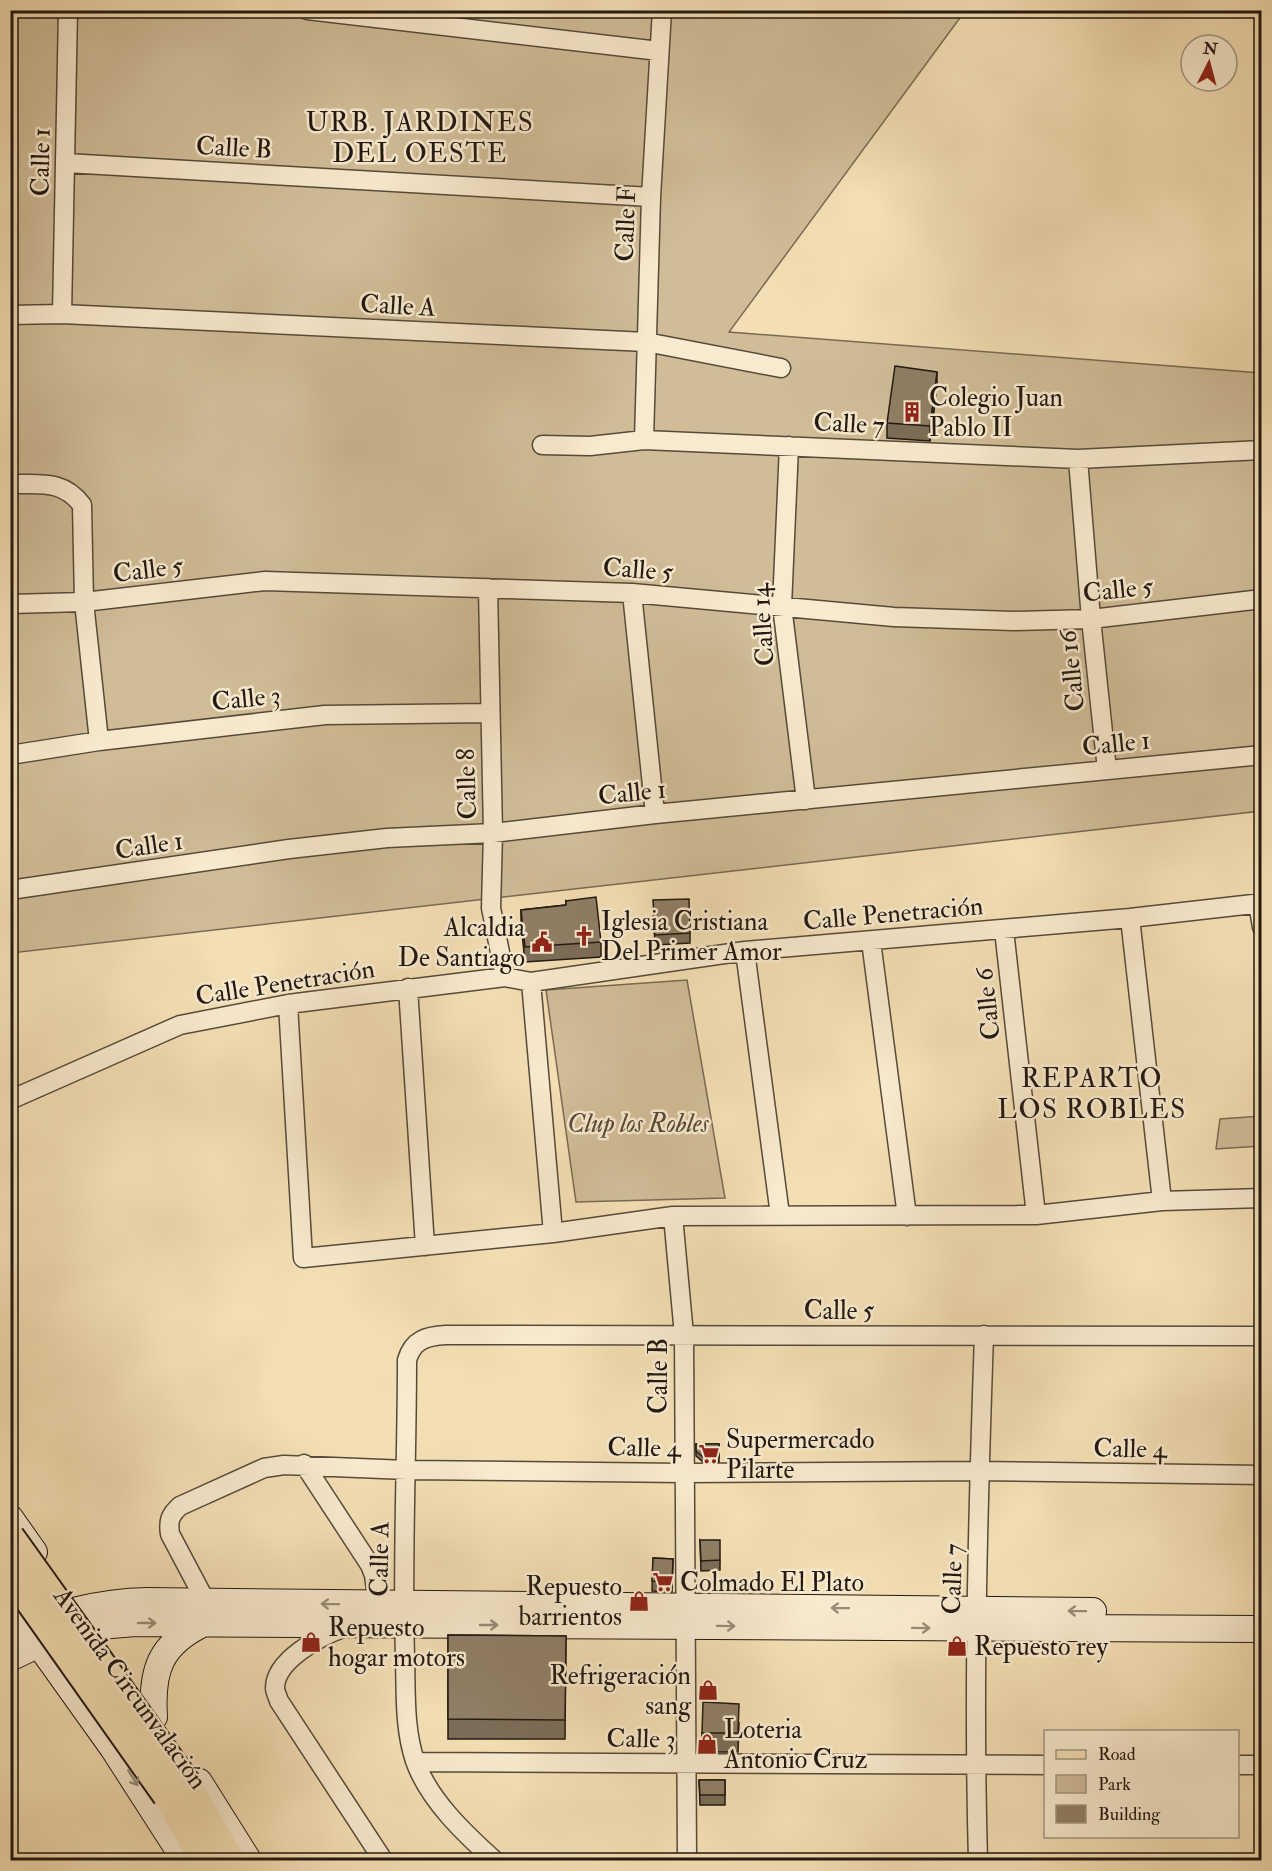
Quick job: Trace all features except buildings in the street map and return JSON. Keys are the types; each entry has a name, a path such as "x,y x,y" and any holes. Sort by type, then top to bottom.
{"main road":[{"name":"Avenida Circunvalación","path":"10,1518 154,1718 224,1819 248,1860"},
{"name":"Avenida Circunvalación","path":"10,1537 176,1789 204,1860"},
{"name":"Avenida Circunvalación","path":"10,1573 230,1860"},
{"path":"10,1658 25,1634 82,1618 112,1602 205,1613 353,1624 404,1615 688,1616 977,1619 1262,1629"},
{"name":"Avenida Circunvalación","path":"10,1604 25,1634 113,1748 185,1860"},
{"path":"154,1718 153,1692 160,1664 181,1634 205,1613 378,1605 404,1615"},
{"path":"977,1619 1262,1611"}],"street":[{"name":"Calle 1","path":"62,314 68,10"},
{"path":"307,10 659,51"},
{"name":"Calle F","path":"644,440 651,197 662,10"},
{"name":"Calle B","path":"66,163 651,197"},
{"name":"Calle A","path":"10,315 62,314 646,342 782,368"},
{"name":"Calle 7","path":"542,445 590,446 644,440 1078,459 1262,450"},
{"name":"Calle 14","path":"789,446 782,606 806,800"},
{"name":"Calle 16","path":"1078,459 1091,619 1107,770"},
{"path":"10,484 57,486 72,493 82,505 84,602 99,741"},
{"name":"Calle 5","path":"10,604 84,602 265,581 632,593 894,616 1013,621 1091,619 1262,599"},
{"name":"Calle 8","path":"488,588 493,833 491,908 505,977"},
{"path":"632,593 655,814"},
{"name":"Calle 3","path":"10,755 99,741 325,715 489,713"},
{"name":"Calle 1","path":"10,890 289,849 387,838 493,833 655,814 1262,754"},
{"path":"1260,903 1262,927"},
{"name":"Calle Penetración","path":"10,1100 180,1025 288,1004 505,977 531,982 745,951 1004,930 1260,903"},
{"path":"1130,918 1162,1201"},
{"name":"Calle 6","path":"1004,930 1036,1215"},
{"path":"871,941 907,1216"},
{"path":"745,951 780,1215"},
{"path":"531,982 553,1233"},
{"path":"408,988 425,1246"},
{"path":"288,1004 303,1258 553,1233 672,1216 1036,1215 1162,1201 1262,1198"},
{"name":"Calle B","path":"672,1216 684,1335 683,1473 688,1616 687,1860"},
{"name":"Calle 5","path":"418,1341 431,1336 446,1335 1262,1336"},
{"name":"Calle 7","path":"978,1860 975,1764 984,1335"},
{"name":"Calle A","path":"418,1341 410,1350 407,1360 404,1615 408,1728 416,1762 428,1785 451,1817 494,1860"},
{"path":"304,1464 370,1565 374,1575 378,1605"},
{"name":"Calle 4","path":"205,1613 170,1534 169,1524 172,1514 180,1506 264,1468 304,1464 406,1470 683,1473 980,1471 1262,1475"},
{"path":"353,1624 318,1639 297,1654 279,1673 275,1688 279,1701 383,1860"},
{"name":"Calle 3","path":"416,1762 1044,1765"},
{"path":"1239,1765 1262,1765"}],"green space":[{"path":"10,11 965,11 729,332 1261,373 1261,811 11,953"},
{"name":"Clup los Robles","path":"687,980 725,1198 576,1202 546,990"},
{"path":"1261,1116 1261,1146 1216,1149 1220,1119"}],"place":[{"name":"Colegio Juan Pablo II","path":"912,412"},
{"name":"Iglesia Cristiana Del Primer Amor","path":"584,936"},
{"name":"Alcaldia De Santiago","path":"542,942"},
{"name":"Supermercado Pilarte","path":"709,1454"},
{"name":"Colmado El Plato","path":"663,1582"},
{"name":"Repuesto barrientos","path":"639,1601"},
{"name":"Repuesto hogar motors","path":"311,1642"},
{"name":"Repuesto rey","path":"957,1646"},
{"name":"Refrigeración sang","path":"708,1690"},
{"name":"Loteria Antonio Cruz","path":"707,1744"}],"district":[{"name":"URB. JARDINES DEL OESTE","path":"420,138"},
{"name":"REPARTO LOS ROBLES","path":"1092,1094"}]}
